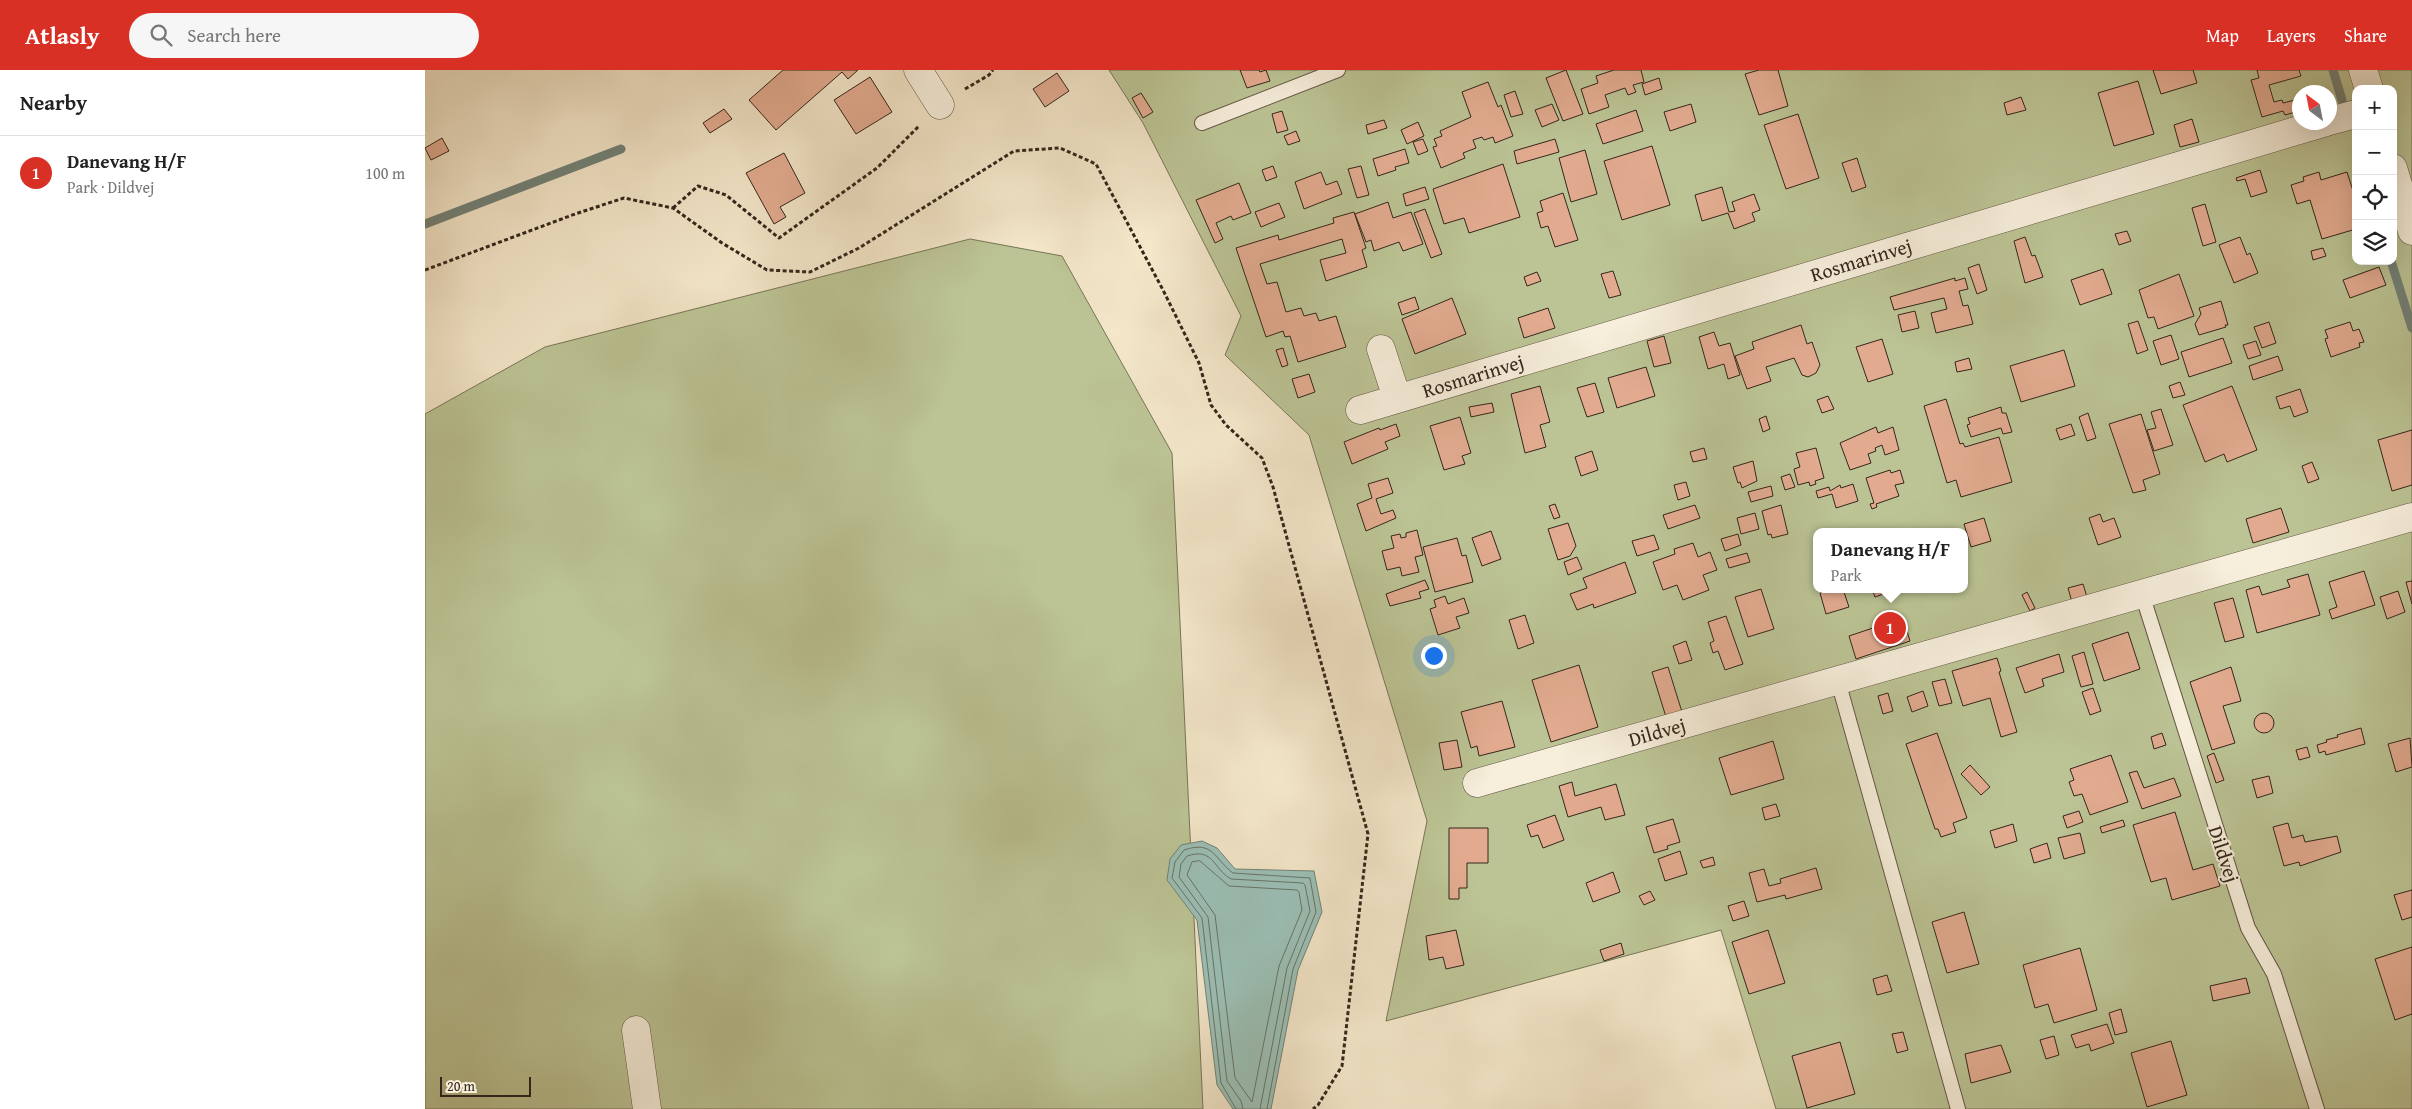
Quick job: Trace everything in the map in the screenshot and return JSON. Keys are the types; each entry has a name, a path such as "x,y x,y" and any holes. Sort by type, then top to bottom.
{"street":[{"path":"918,70 940,105"},
{"path":"2363,70 2368,85"},
{"path":"2337,119 2352,115"},
{"name":"Rosmarinvej","path":"1360,410 2299,130"},
{"path":"2395,175 2412,231"},
{"name":"Rosmarinvej","path":"1381,349 1397,398"},
{"name":"Dildvej","path":"1477,784 2412,517"},
{"path":"636,1030 647,1109"}],"lane":[{"path":"1202,123 1338,70"},
{"name":"Dildvej","path":"2142,594 2248,928 2274,974 2317,1109"},
{"path":"1838,681 1957,1109"}],"path":[{"path":"673,208 698,186 725,195 779,238 877,168 940,105 989,75 993,70"},
{"path":"425,270 575,214 624,198 673,208 722,243 767,270 811,272 859,248 1014,151 1060,148 1095,164 1163,290 1195,355 1211,405 1226,425 1262,458 1273,487 1368,834 1342,1066 1318,1105 1313,1109"}],"green space":[{"path":"1109,70 2412,70 2412,1109 1776,1109 1721,930 1386,1021 1427,821 1309,435 1225,355 1241,316 1143,123"},
{"path":"970,239 1062,256 1172,453 1203,1109 425,1109 425,414 545,347"}],"water":[{"path":"1202,841 1217,848 1235,869 1314,871 1322,912 1298,970 1271,1109 1233,1109 1217,1085 1197,920 1167,880 1170,859 1181,845"}],"building":[{"path":"783,70 858,70 848,79 842,72 776,130 749,100"},
{"path":"1240,70 1259,70 1260,72 1266,70 1270,81 1247,88"},
{"path":"1566,70 1583,114 1563,121 1546,78"},
{"path":"1614,70 1641,70 1644,82 1633,85 1636,92 1628,95 1625,88 1605,95 1609,107 1589,114 1581,89 1598,83 1596,76"},
{"path":"1759,70 1778,70 1788,106 1759,115 1745,74"},
{"path":"2153,70 2193,70 2197,83 2161,94"},
{"path":"2257,70 2299,70 2301,76 2269,85 2274,102 2282,100 2283,103 2292,101 2292,113 2285,115 2283,111 2262,117 2251,80 2259,78"},
{"path":"1057,73 1069,91 1045,107 1033,89"},
{"path":"870,77 892,112 856,134 834,100"},
{"path":"1659,78 1662,89 1645,95 1642,84"},
{"path":"2138,81 2154,134 2114,146 2098,93"},
{"path":"1488,82 1498,107 1501,105 1513,136 1495,143 1493,137 1484,140 1482,137 1473,140 1476,148 1463,153 1465,158 1441,168 1433,147 1437,146 1434,139 1442,136 1440,131 1471,117 1462,92"},
{"path":"1515,91 1523,114 1511,117 1504,95"},
{"path":"1141,93 1153,112 1143,118 1132,98"},
{"path":"2021,97 2026,110 2007,115 2004,103"},
{"path":"1552,104 1559,120 1542,127 1535,110"},
{"path":"1691,104 1696,122 1670,131 1664,112"},
{"path":"724,109 732,119 710,133 703,123"},
{"path":"1636,110 1643,131 1603,144 1596,124"},
{"path":"1282,111 1288,130 1277,133 1272,114"},
{"path":"1798,114 1819,178 1786,189 1764,125"},
{"path":"2192,119 2199,142 2180,147 2174,125"},
{"path":"1384,120 1387,128 1368,134 1366,125"},
{"path":"1418,122 1424,136 1407,144 1401,130"},
{"path":"1296,131 1300,141 1288,145 1284,136"},
{"path":"442,138 449,151 431,160 425,148"},
{"path":"1423,139 1428,151 1418,155 1413,142"},
{"path":"1555,139 1559,152 1517,164 1514,151"},
{"path":"1652,146 1670,205 1622,220 1604,161"},
{"path":"1405,149 1409,163 1395,167 1396,170 1378,176 1373,159"},
{"path":"1585,150 1597,194 1571,202 1559,158"},
{"path":"784,153 805,193 780,207 786,217 774,224 746,173"},
{"path":"1857,158 1866,187 1852,192 1842,163"},
{"path":"1503,164 1520,217 1469,233 1464,218 1444,224 1433,189"},
{"path":"1273,166 1277,177 1266,181 1262,170"},
{"path":"1361,166 1369,195 1357,198 1348,169"},
{"path":"2260,170 2267,192 2251,197 2245,179 2237,181 2236,178"},
{"path":"1321,172 1326,185 1337,181 1342,194 1304,209 1295,182"},
{"path":"2319,172 2321,180 2347,172 2352,188 2352,230 2322,239 2310,200 2297,204 2291,185 2304,181 2303,177"},
{"path":"1239,183 1251,213 1233,220 1231,216 1216,223 1223,239 1215,243 1196,200"},
{"path":"1425,187 1429,199 1406,206 1403,194"},
{"path":"1722,187 1729,212 1735,211 1732,202 1754,194 1760,210 1752,213 1755,221 1734,229 1728,213 1702,221 1695,195"},
{"path":"1563,193 1578,240 1555,247 1548,226 1541,228 1537,213 1543,211 1540,201"},
{"path":"1388,202 1393,218 1411,212 1423,244 1403,251 1399,242 1374,251 1371,240 1366,242 1355,214"},
{"path":"1279,203 1285,217 1261,227 1255,212"},
{"path":"2205,204 2216,242 2203,246 2192,208"},
{"path":"1425,209 1442,254 1431,258 1414,213"},
{"path":"1354,212 1366,248 1362,250 1367,267 1326,281 1320,260 1346,253 1342,239 1260,264 1267,284 1277,282 1286,312 1301,308 1304,316 1316,313 1319,321 1336,316 1346,347 1298,362 1290,336 1285,337 1283,331 1266,337 1236,248 1278,235 1279,240 1334,223 1333,218"},
{"path":"2127,231 2131,241 2119,245 2115,234"},
{"path":"2025,237 2032,256 2035,255 2043,277 2025,283 2014,241"},
{"path":"2240,237 2247,255 2250,253 2258,273 2234,283 2219,245"},
{"path":"2323,248 2326,256 2313,260 2311,251"},
{"path":"1979,264 1987,290 1977,294 1968,268"},
{"path":"2379,267 2386,285 2350,298 2343,280"},
{"path":"2103,269 2112,294 2080,305 2071,280"},
{"path":"1613,271 1621,295 1609,298 1601,274"},
{"path":"1537,272 1541,281 1527,286 1524,277"},
{"path":"2179,274 2194,316 2158,329 2154,317 2148,318 2139,290"},
{"path":"1955,278 1955,281 1965,278 1968,289 1959,291 1963,306 1968,305 1973,324 1936,333 1931,313 1947,309 1944,298 1894,310 1890,297"},
{"path":"1415,297 1419,309 1402,315 1398,303"},
{"path":"1452,298 1466,334 1415,354 1402,319"},
{"path":"2221,301 2228,325 2199,335 2195,324 2201,314 2199,308"},
{"path":"1548,308 1555,328 1524,338 1518,318"},
{"path":"1915,311 1919,328 1902,332 1898,315"},
{"path":"2138,321 2148,350 2137,354 2128,324"},
{"path":"2269,322 2276,343 2262,348 2254,327"},
{"path":"2350,322 2353,331 2359,329 2364,342 2359,343 2360,347 2331,357 2325,339 2328,338 2325,330"},
{"path":"1801,325 1807,344 1812,342 1820,365 1816,373 1808,377 1802,375 1794,358 1766,367 1771,381 1747,389 1735,356 1754,349 1752,342"},
{"path":"1714,332 1719,346 1730,343 1740,375 1728,379 1724,364 1708,369 1699,337"},
{"path":"2171,335 2179,359 2161,365 2153,341"},
{"path":"1664,336 1671,363 1654,367 1647,341"},
{"path":"2223,338 2232,363 2189,377 2181,352"},
{"path":"1882,339 1893,374 1868,382 1856,347"},
{"path":"2256,341 2261,355 2248,359 2243,345"},
{"path":"1283,348 1288,365 1282,367 1276,350"},
{"path":"2064,350 2075,386 2021,402 2010,366"},
{"path":"2278,356 2283,370 2253,380 2249,366"},
{"path":"1969,358 1972,369 1957,372 1955,362"},
{"path":"1646,367 1655,396 1617,408 1608,378"},
{"path":"1309,374 1315,392 1298,398 1292,379"},
{"path":"2180,382 2185,395 2173,398 2169,386"},
{"path":"1595,383 1604,412 1587,417 1577,388"},
{"path":"1540,386 1550,422 1540,425 1546,447 1525,453 1511,394"},
{"path":"2232,386 2257,450 2227,462 2224,454 2205,462 2183,405"},
{"path":"2300,389 2308,412 2294,417 2290,406 2280,409 2276,397"},
{"path":"1828,396 1834,409 1822,413 1817,400"},
{"path":"1946,399 1960,444 1963,443 1965,447 1999,437 2012,482 1961,497 1956,480 1947,483 1924,406"},
{"path":"1492,403 1494,412 1471,417 1469,407"},
{"path":"2001,407 2002,413 2006,413 2012,432 2003,434 2001,428 1971,437 1967,425 1970,424 1968,418"},
{"path":"2161,409 2173,445 2154,451 2147,430 2156,428 2151,412"},
{"path":"2088,413 2096,438 2087,441 2079,417"},
{"path":"2141,414 2160,474 2143,480 2146,490 2133,493 2109,424"},
{"path":"1766,416 1770,429 1763,432 1759,419"},
{"path":"1460,417 1471,453 1462,456 1465,464 1444,470 1430,426"},
{"path":"1396,424 1400,436 1385,442 1388,449 1352,464 1344,442 1379,428 1380,430"},
{"path":"2071,424 2075,435 2060,440 2056,429"},
{"path":"1876,427 1878,433 1893,427 1899,450 1885,455 1882,445 1875,448 1876,451 1868,454 1871,463 1850,470 1840,443"},
{"path":"2412,430 2412,485 2392,491 2378,440"},
{"path":"1704,448 1707,459 1693,462 1690,452"},
{"path":"1816,448 1824,478 1815,481 1816,484 1810,486 1809,482 1798,485 1794,469 1800,467 1796,453"},
{"path":"1592,451 1598,470 1581,476 1575,457"},
{"path":"1753,461 1757,481 1742,488 1740,482 1738,483 1733,467"},
{"path":"2312,462 2319,479 2308,483 2302,466"},
{"path":"1890,470 1891,473 1900,470 1904,483 1895,485 1899,496 1876,504 1877,507 1872,509 1870,504 1874,503 1866,478"},
{"path":"1790,474 1795,487 1785,490 1781,477"},
{"path":"1388,478 1393,493 1376,499 1381,514 1393,510 1396,518 1366,531 1357,504 1372,498 1368,484"},
{"path":"1686,482 1690,496 1678,500 1674,485"},
{"path":"1853,484 1858,501 1836,508 1832,494 1818,498 1816,491 1829,487 1830,491 1840,485 1841,488"},
{"path":"1771,486 1773,496 1751,502 1748,492"},
{"path":"1555,504 1560,517 1554,519 1549,506"},
{"path":"1695,505 1700,518 1668,529 1663,515"},
{"path":"1781,505 1788,534 1772,538 1771,534 1768,535 1762,511"},
{"path":"2281,508 2289,532 2253,543 2246,519"},
{"path":"1755,513 1759,529 1741,534 1737,518"},
{"path":"2100,514 2103,522 2114,518 2121,537 2098,545 2089,518"},
{"path":"1984,518 1991,541 1971,547 1968,528 1965,528 1964,524"},
{"path":"1568,523 1576,546 1570,556 1558,560 1548,529"},
{"path":"1417,530 1423,555 1415,557 1419,572 1402,576 1400,567 1387,570 1382,551 1394,548 1391,536 1400,534 1401,538 1406,537 1406,533"},
{"path":"1491,531 1501,559 1482,566 1472,538"},
{"path":"1738,534 1741,545 1725,551 1721,539"},
{"path":"1654,535 1659,549 1637,556 1632,541"},
{"path":"1457,538 1462,556 1466,555 1473,582 1435,592 1423,547"},
{"path":"1693,543 1698,557 1710,552 1717,570 1703,575 1709,590 1683,600 1677,585 1663,590 1653,562 1675,554 1674,549"},
{"path":"1747,553 1750,562 1729,568 1726,559"},
{"path":"1577,557 1582,569 1568,575 1564,562"},
{"path":"1625,562 1636,593 1594,608 1593,604 1577,610 1570,594 1587,588 1583,578"},
{"path":"2364,571 2375,605 2332,619 2329,610 2337,607 2329,582"},
{"path":"2308,574 2320,615 2257,633 2246,590 2259,586 2262,595 2290,587 2287,580"},
{"path":"1425,580 1429,589 1419,592 1421,598 1390,606 1386,594"},
{"path":"2412,581 2412,604 2406,582"},
{"path":"2083,584 2087,597 2072,602 2068,588"},
{"path":"1761,589 1774,629 1748,637 1735,597"},
{"path":"2398,591 2405,612 2387,619 2380,597"},
{"path":"2027,592 2035,608 2030,611 2022,595"},
{"path":"1820,593 1844,593 1849,607 1826,614"},
{"path":"1874,593 1886,593 1875,597"},
{"path":"1445,596 1448,604 1464,598 1469,613 1456,617 1460,628 1438,635 1430,609 1436,607 1434,600"},
{"path":"2233,598 2244,637 2225,642 2214,603"},
{"path":"1525,615 1534,643 1518,649 1509,620"},
{"path":"1726,616 1743,664 1725,670 1718,651 1713,653 1710,643 1714,641 1708,622"},
{"path":"1903,618 1910,641 1856,659 1849,636"},
{"path":"2128,632 2140,669 2104,681 2092,644"},
{"path":"1686,641 1692,660 1679,664 1673,646"},
{"path":"2084,652 2093,684 2081,687 2072,656"},
{"path":"2059,654 2064,672 2042,679 2044,686 2025,693 2016,668"},
{"path":"1997,658 2001,671 1999,672 2017,732 2001,737 1990,698 1963,706 1952,671"},
{"path":"1579,665 1598,727 1551,742 1532,680"},
{"path":"1668,667 1682,712 1666,717 1652,672"},
{"path":"2231,667 2241,701 2223,706 2235,743 2212,750 2190,682"},
{"path":"1945,679 1952,703 1939,706 1932,682"},
{"path":"2093,688 2101,711 2090,715 2082,692"},
{"path":"1923,691 1928,706 1912,712 1907,697"},
{"path":"1888,693 1893,711 1883,714 1878,696"},
{"path":"1502,701 1515,747 1479,756 1477,746 1471,748 1461,712"},
{"path":"2264,713 2271,716 2274,723 2271,730 2264,733 2257,730 2254,723 2257,716"},
{"path":"2361,728 2365,744 2326,755 2325,751 2319,753 2317,745 2338,737 2337,735"},
{"path":"1937,733 1967,818 1953,823 1956,832 1941,837 1938,829 1935,829 1906,744"},
{"path":"2162,733 2166,745 2154,749 2151,737"},
{"path":"2410,738 2412,767 2396,772 2388,744"},
{"path":"1457,740 1462,767 1444,770 1439,743"},
{"path":"1773,741 1784,779 1731,795 1719,758"},
{"path":"2307,747 2310,757 2299,760 2296,750"},
{"path":"2214,753 2224,780 2216,783 2207,756"},
{"path":"2111,755 2128,802 2090,815 2082,794 2074,796 2069,782 2074,780 2070,769"},
{"path":"1970,765 1990,787 1981,795 1961,774"},
{"path":"2137,771 2144,788 2174,778 2181,796 2142,809 2129,773"},
{"path":"2269,776 2273,793 2257,798 2252,780"},
{"path":"1572,782 1575,796 1616,784 1625,815 1605,820 1601,807 1568,817 1559,786"},
{"path":"1776,804 1780,816 1765,820 1762,808"},
{"path":"2079,811 2083,822 2067,828 2063,816"},
{"path":"2175,812 2193,870 2213,864 2220,886 2172,900 2166,878 2151,882 2133,825"},
{"path":"1555,815 1564,840 1543,848 1538,835 1531,837 1527,825"},
{"path":"1673,819 1680,842 1667,846 1668,849 1654,853 1646,827"},
{"path":"2123,820 2125,826 2102,833 2100,827"},
{"path":"2288,823 2292,838 2303,835 2305,842 2337,836 2341,852 2300,866 2299,862 2284,866 2273,827"},
{"path":"2013,824 2017,841 1995,848 1990,831"},
{"path":"1449,828 1488,828 1488,863 1467,863 1467,888 1459,888 1459,899 1449,899"},
{"path":"2080,833 2085,853 2064,859 2058,838"},
{"path":"2047,843 2051,858 2034,863 2030,849"},
{"path":"1680,851 1687,874 1665,881 1658,859"},
{"path":"1713,857 1715,865 1703,868 1700,861"},
{"path":"1816,868 1822,889 1786,899 1785,895 1757,902 1749,873 1764,869 1769,886 1781,883 1780,879"},
{"path":"1613,872 1620,892 1593,902 1586,883"},
{"path":"2412,890 2412,917 2402,920 2394,895"},
{"path":"1650,891 1655,900 1644,905 1639,896"},
{"path":"1744,901 1749,916 1733,921 1728,906"},
{"path":"1964,912 1979,964 1947,973 1932,922"},
{"path":"1456,930 1464,965 1446,969 1443,957 1429,960 1426,936"},
{"path":"1768,930 1785,983 1749,994 1732,942"},
{"path":"1621,943 1624,954 1604,961 1600,950"},
{"path":"2412,947 2412,1014 2395,1020 2375,959"},
{"path":"2080,948 2097,1010 2054,1023 2048,1004 2035,1008 2023,965"},
{"path":"1887,975 1892,991 1877,995 1873,979"},
{"path":"2246,978 2250,993 2213,1001 2210,986"},
{"path":"2121,1009 2127,1032 2115,1035 2109,1013"},
{"path":"2107,1024 2114,1043 2091,1051 2089,1044 2076,1048 2071,1035"},
{"path":"1903,1032 1908,1050 1897,1053 1892,1034"},
{"path":"2054,1036 2059,1055 2046,1059 2040,1040"},
{"path":"2171,1041 2187,1095 2147,1107 2131,1053"},
{"path":"1840,1042 1855,1094 1807,1108 1792,1056"},
{"path":"2001,1045 2011,1072 1971,1083 1965,1054"}],"waterway":[{"path":"2333,70 2342,100"},
{"path":"425,224 621,149"},
{"path":"2392,265 2412,328"}],"place":[{"name":"Danevang H/F","path":"1890,628"}]}
